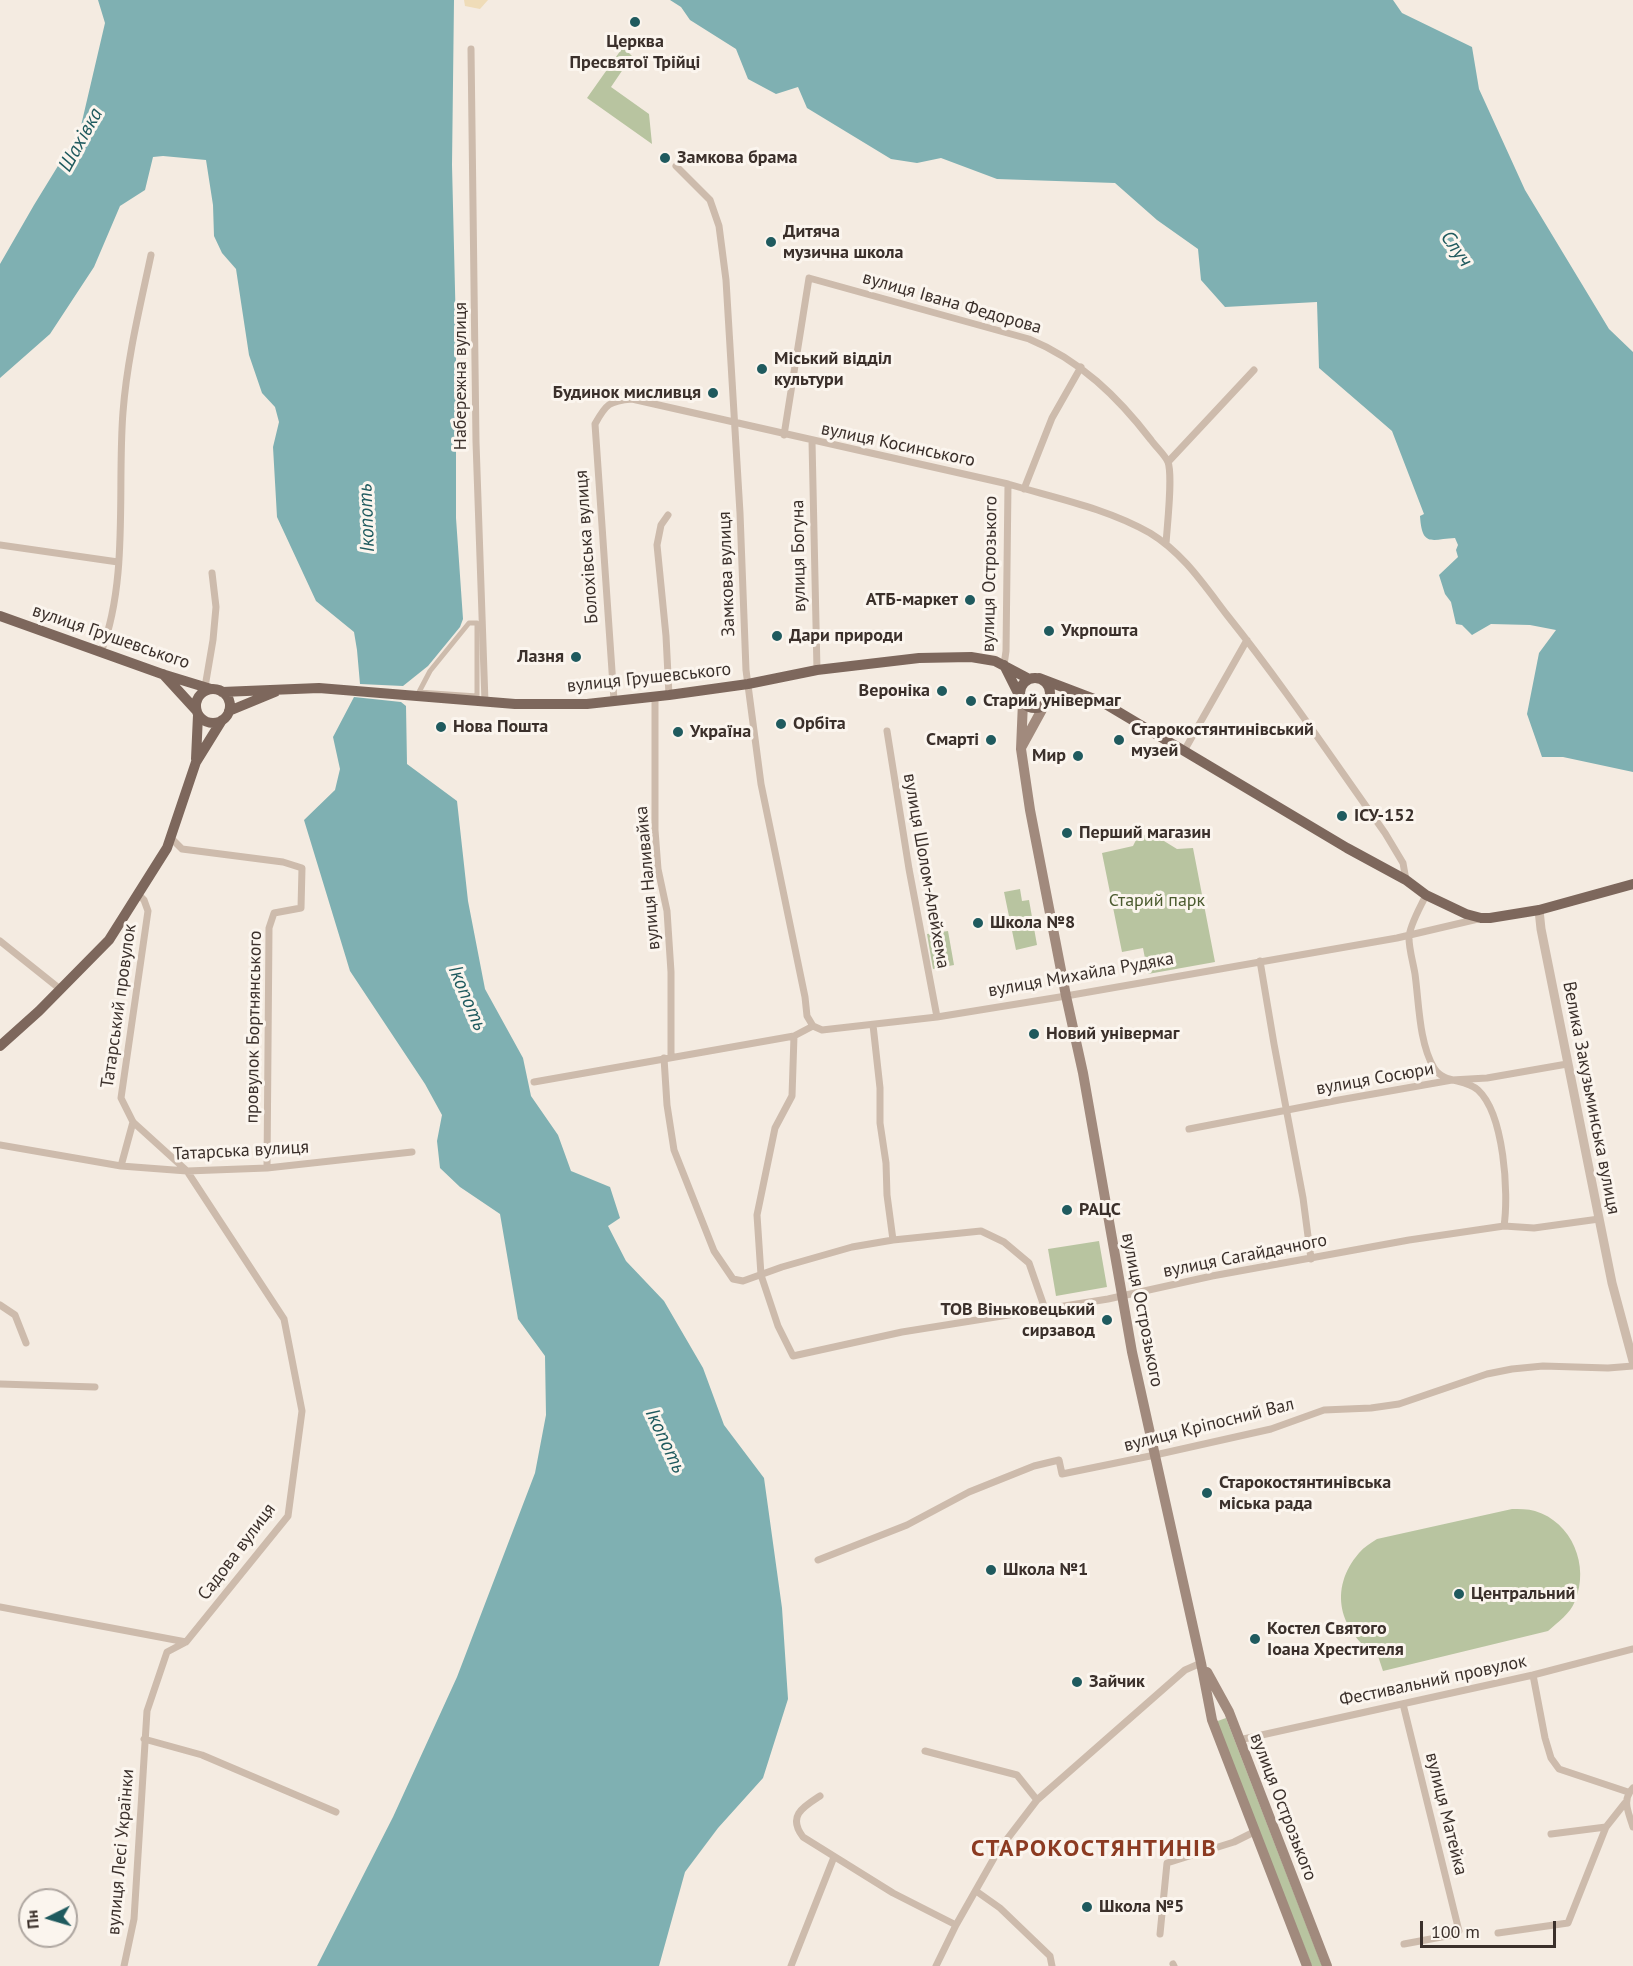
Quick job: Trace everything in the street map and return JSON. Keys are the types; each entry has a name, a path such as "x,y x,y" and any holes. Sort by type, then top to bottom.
{"main road":[{"name":"вулиця Грушевського","path":"0,616 162,674 213,689 319,688 515,704 587,704 655,697 748,684 817,670 919,658 971,657 995,661 1034,679 1102,702 1347,848 1406,880 1426,895 1459,911 1481,918"},
{"path":"1004,665 1022,700"},
{"path":"162,674 202,719 212,723 284,688"},
{"path":"1021,749 1050,692 1046,683 1034,679 1022,685 1020,689 1022,700"},
{"name":"вулиця Грушевського","path":"197,712 198,698 201,694 213,689"},
{"path":"0,1046 39,1011 109,940 167,848 196,762 225,715 228,700 213,689"},
{"name":"вулиця Грушевського","path":"1022,700 1031,708 1074,700 1102,702"},
{"name":"вулиця Острозького","path":"1022,700 1021,749 1030,810 1083,1073 1121,1296 1212,1720 1307,1966"},
{"path":"196,762 197,712"},
{"name":"вулиця Михайла Рудяка","path":"1481,918 1539,910 1633,884"},
{"name":"вулиця Острозького","path":"1201,1663 1229,1712 1327,1966"},
{"path":"1212,1720 1218,1712 1229,1712"}],"street":[{"name":"Набережна вулиця","path":"471,49 476,442 485,702"},
{"name":"Замкова вулиця","path":"676,166 710,200 719,226 726,280 748,684 761,784 805,997 807,1017 813,1026"},
{"path":"101,652 110,629 118,562 123,413 129,360 151,255"},
{"name":"вулиця Івана Федорова","path":"784,435 809,278 1048,346 1105,386 1139,424 1168,462"},
{"path":"1024,489 1052,418 1081,367"},
{"path":"1254,370 1168,462 1170,492 1166,544 1183,558 1247,640 1385,832 1403,863 1406,880"},
{"name":"вулиця Косинського","path":"615,400 632,399 1008,484 1064,499 1111,516 1149,533 1166,544"},
{"name":"Болохівська вулиця","path":"614,700 595,424 603,407 615,400"},
{"name":"вулиця Богуна","path":"812,441 817,670"},
{"name":"вулиця Острозького","path":"1004,665 1008,484"},
{"path":"668,515 661,525 657,545 669,695"},
{"path":"0,545 118,562"},
{"path":"212,573 216,607 213,689"},
{"path":"469,623 477,623 477,696 419,692 430,671 469,623"},
{"path":"1184,751 1247,640"},
{"name":"вулиця Наливайка","path":"655,697 655,830 658,869 667,910 671,972 667,1105 674,1150 714,1251 733,1279 743,1281 761,1275"},
{"name":"вулиця Шолом-Алейхема","path":"886,730 937,1017"},
{"name":"провулок Бортнянського","path":"171,838 182,849 283,862 302,868 301,908 274,913 269,928 267,1168"},
{"name":"Татарський провулок","path":"138,894 144,900 148,911 121,1098 133,1122 187,1171"},
{"path":"1426,895 1409,935 1427,1052 1435,1069 1442,1076 1468,1083 1478,1090 1486,1099 1497,1123 1503,1158 1506,1212 1504,1226"},
{"name":"Велика Закузьминська вулиця","path":"1539,910 1567,1064 1612,1283 1633,1361"},
{"name":"вулиця Михайла Рудяка","path":"813,1026 822,1030 937,1017 1409,935 1481,918"},
{"path":"0,941 60,989"},
{"path":"1260,961 1304,1198 1311,1259"},
{"path":"873,1025 880,1088 880,1123 893,1240"},
{"path":"534,1082 794,1036 813,1026"},
{"path":"794,1036 792,1096 775,1128 757,1215 761,1275 852,1247 893,1240 981,1231 1004,1242 1029,1263 1045,1309"},
{"name":"вулиця Сосюри","path":"1189,1129 1452,1080 1487,1078 1567,1064"},
{"path":"121,1166 133,1122"},
{"name":"Татарська вулиця","path":"0,1146 121,1166 187,1171 267,1168 412,1152"},
{"name":"Садова вулиця","path":"186,1642 288,1516 302,1411 284,1319 187,1171"},
{"name":"вулиця Сагайдачного","path":"761,1275 778,1326 793,1356 902,1332 1121,1296 1259,1267 1409,1240 1504,1226 1534,1228 1599,1219"},
{"path":"0,1305 15,1315 26,1343"},
{"name":"вулиця Кріпосний Вал","path":"818,1560 907,1525 969,1492 1034,1466 1059,1460 1062,1474 1270,1429 1324,1410 1399,1404 1487,1374 1512,1369 1543,1366 1598,1368 1633,1366"},
{"path":"0,1384 95,1387"},
{"path":"0,1606 186,1642"},
{"name":"вулиця Лесі Українки","path":"124,1966 134,1919 147,1711 167,1652 186,1642"},
{"name":"Фестивальний провулок","path":"1239,1740 1533,1675 1633,1649"},
{"path":"936,1966 998,1851 1037,1800 1185,1670 1201,1663"},
{"path":"1498,1933 1568,1923 1606,1827 1625,1803 1631,1790 1559,1769 1551,1758 1545,1738 1533,1675"},
{"name":"вулиця Матейка","path":"1403,1704 1459,1931 1452,1935 1404,1944"},
{"path":"144,1739 202,1755 336,1812"},
{"path":"925,1751 1017,1774 1037,1800"},
{"path":"820,1796 803,1807 796,1820 797,1829 803,1838 893,1893 957,1925"},
{"path":"1625,1803 1633,1827"},
{"path":"1551,1834 1606,1827"},
{"path":"1160,1934 1167,1863 1234,1842 1254,1832"},
{"path":"791,1966 834,1857"},
{"path":"976,1891 1000,1908 1050,1956 1052,1966"}],"green space":[{"path":"623,47 632,56 611,87 649,114 652,144 587,98"},
{"name":"Старий парк","path":"1151,833 1177,849 1193,848 1215,962 1148,974 1143,948 1122,952 1102,853 1133,846 1137,838"},
{"path":"1020,889 1022,901 1029,900 1037,945 1016,950 1004,892"},
{"path":"948,931 954,965 933,969 927,934"},
{"path":"1099,1241 1107,1287 1056,1296 1048,1249"},
{"name":"Центральний","path":"1512,1509 1532,1510 1548,1517 1568,1535 1579,1560 1580,1574 1579,1588 1570,1610 1548,1631 1383,1671 1378,1656 1354,1635 1342,1609 1343,1581 1359,1553 1377,1539"},
{"path":"1226,1718 1322,1966 1312,1966 1215,1722"}],"sand":[{"path":"464,0 488,0 480,9 465,6"}],"water":[{"path":"98,0 454,0 452,165 456,331 456,518 463,619 460,627 428,666 403,686 360,684 354,632 316,601 277,517 273,447 279,422 275,407 262,393 249,355 236,269 222,253 214,236 213,205 206,160 153,157 145,190 120,206 94,267 50,334 0,378 0,264 80,130 105,23"},
{"name":"Случ","path":"670,0 1393,0 1402,13 1472,47 1479,89 1525,190 1609,329 1633,352 1633,772 1563,757 1542,757 1527,714 1539,653 1556,630 1530,625 1491,624 1472,635 1462,625 1456,624 1451,602 1445,594 1439,575 1458,557 1456,550 1458,545 1455,538 1434,540 1426,537 1420,516 1424,514 1392,431 1319,368 1317,302 1225,307 1201,280 1198,249 1157,220 1115,183 997,179 941,158 917,163 891,159 807,108 798,87 776,94 748,79 736,49 690,20 681,7"},
{"name":"Ікопоть","path":"354,697 401,702 406,706 407,764 457,801 468,901 485,989 523,1058 531,1096 558,1135 571,1171 610,1187 620,1218 608,1226 626,1261 664,1301 703,1368 724,1425 764,1478 782,1608 788,1699 763,1778 718,1828 685,1872 659,1966 317,1966 393,1817 457,1677 535,1473 546,1415 545,1356 518,1319 500,1214 460,1187 440,1168 437,1141 442,1115 425,1084 350,971 304,820 335,790 340,769 333,737"}],"place":[{"name":"Церква Пресвятої Трійці","path":"635,22"},
{"name":"Замкова брама","path":"665,158"},
{"name":"Дитяча музична школа","path":"771,242"},
{"name":"Міський відділ культури","path":"762,369"},
{"name":"Будинок мисливця","path":"713,393"},
{"name":"АТБ-маркет","path":"970,600"},
{"name":"Укрпошта","path":"1049,631"},
{"name":"Дари природи","path":"777,636"},
{"name":"Лазня","path":"576,657"},
{"name":"Вероніка","path":"942,691"},
{"name":"Старий універмаг","path":"971,701"},
{"name":"Орбіта","path":"781,724"},
{"name":"Нова Пошта","path":"441,727"},
{"name":"Україна","path":"678,732"},
{"name":"Смарті","path":"991,740"},
{"name":"Старокостянтинівський музей","path":"1119,740"},
{"name":"Мир","path":"1078,756"},
{"name":"ІСУ-152","path":"1342,816"},
{"name":"Перший магазин","path":"1067,833"},
{"name":"Школа №8","path":"978,923"},
{"name":"Новий універмаг","path":"1034,1034"},
{"name":"РАЦС","path":"1067,1210"},
{"name":"ТОВ Віньковецький сирзавод","path":"1107,1320"},
{"name":"Старокостянтинівська міська рада","path":"1207,1493"},
{"name":"Школа №1","path":"991,1570"},
{"name":"Центральний","path":"1459,1594"},
{"name":"Костел Святого Іоана Хрестителя","path":"1255,1639"},
{"name":"Зайчик","path":"1077,1682"},
{"name":"Школа №5","path":"1087,1907"}],"district":[{"name":"СТАРОКОСТЯНТИНІВ","path":"1094,1849"}],"water label":[{"name":"Шахівка","path":"81,140"}]}
